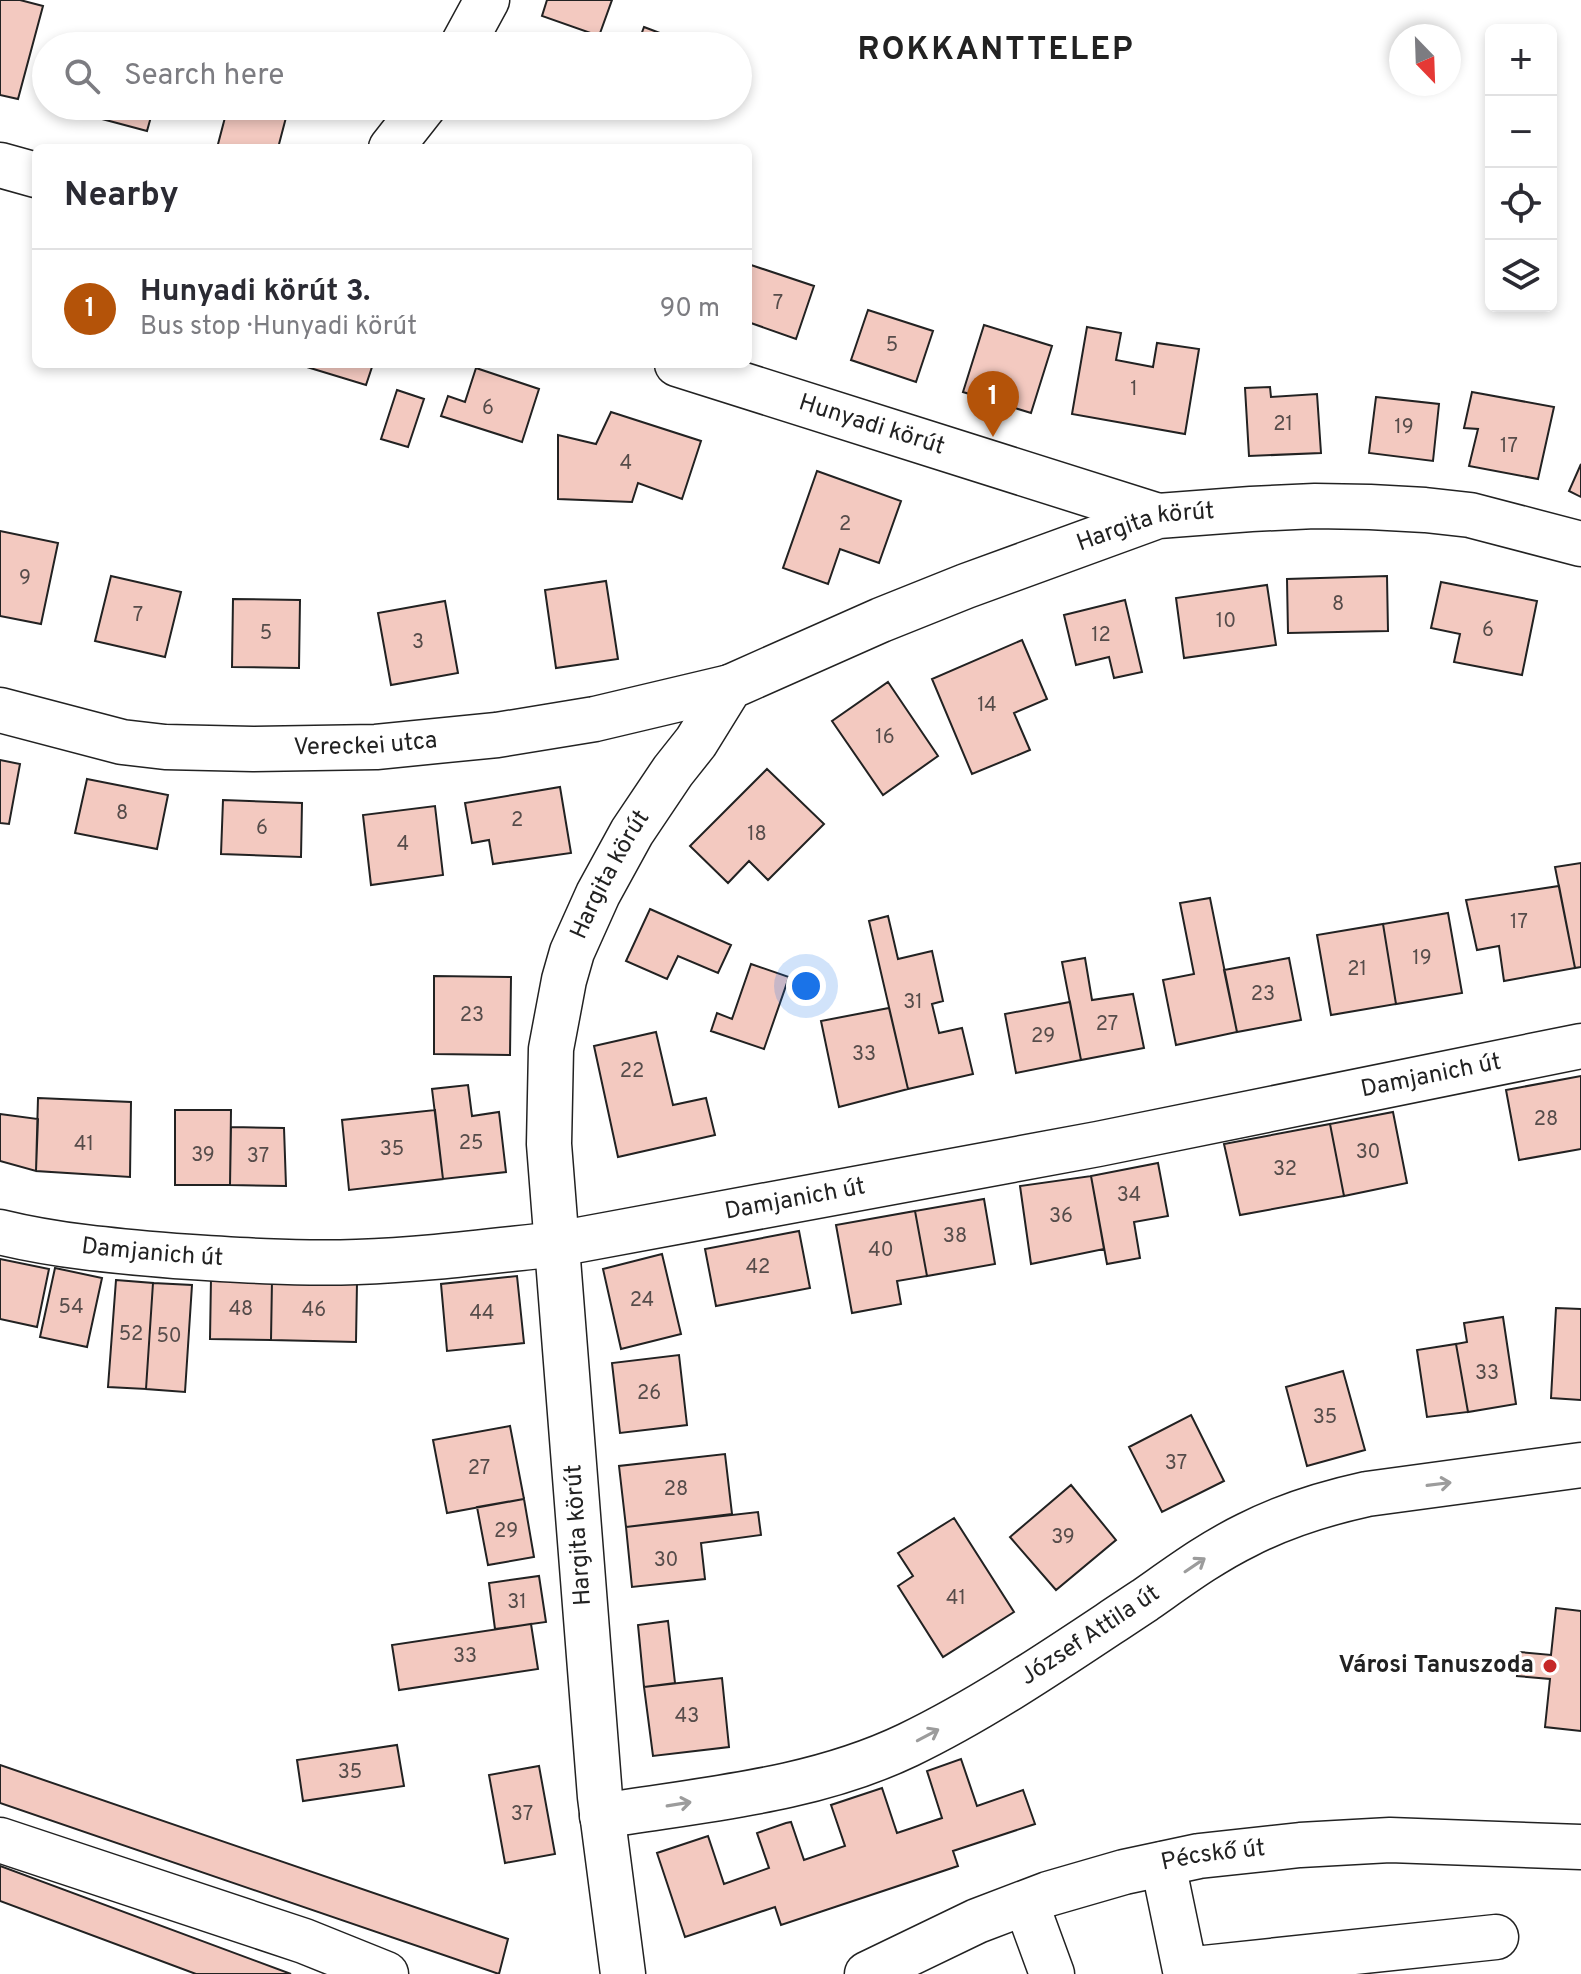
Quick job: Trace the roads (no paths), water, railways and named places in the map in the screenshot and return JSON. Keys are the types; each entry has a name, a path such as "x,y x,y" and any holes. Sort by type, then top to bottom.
{"street":[{"path":"470,32 487,0"},
{"path":"394,144 413,120"},
{"path":"0,165 32,174"},
{"name":"Hunyadi körút","path":"690,368 1158,516"},
{"name":"Hargita körút","path":"623,1974 602,1816 549,1144 551,1049 564,980 572,952 598,894 632,832 696,742 730,687 829,642 966,586 1158,516 1315,506 1397,508 1470,515 1581,544"},
{"name":"Vereckei utca","path":"0,710 111,740 165,747 316,749 376,747 486,736 565,724 730,687"},
{"name":"Damjanich út","path":"0,1232 72,1246 136,1253 312,1262 419,1258 557,1244 1098,1144 1581,1046"},
{"name":"József Attila út","path":"602,1816 751,1793 859,1766 945,1726 1030,1675 1202,1560 1248,1534 1289,1517 1367,1494 1581,1465"},
{"path":"0,1840 304,1941 386,1974"},
{"name":"Pécskő út","path":"867,1974 977,1921 1048,1894 1124,1872 1199,1856 1390,1840 1581,1847"},
{"path":"1163,1864 1185,1970 1496,1937"},
{"path":"1026,1903 1052,1974"}],"place":[{"name":"Hunyadi körút 3.","path":"993,437"},
{"name":"Városi Tanuszoda","path":"1550,1666"}],"district":[{"name":"ROKKANTTELEP","path":"996,51"}]}
